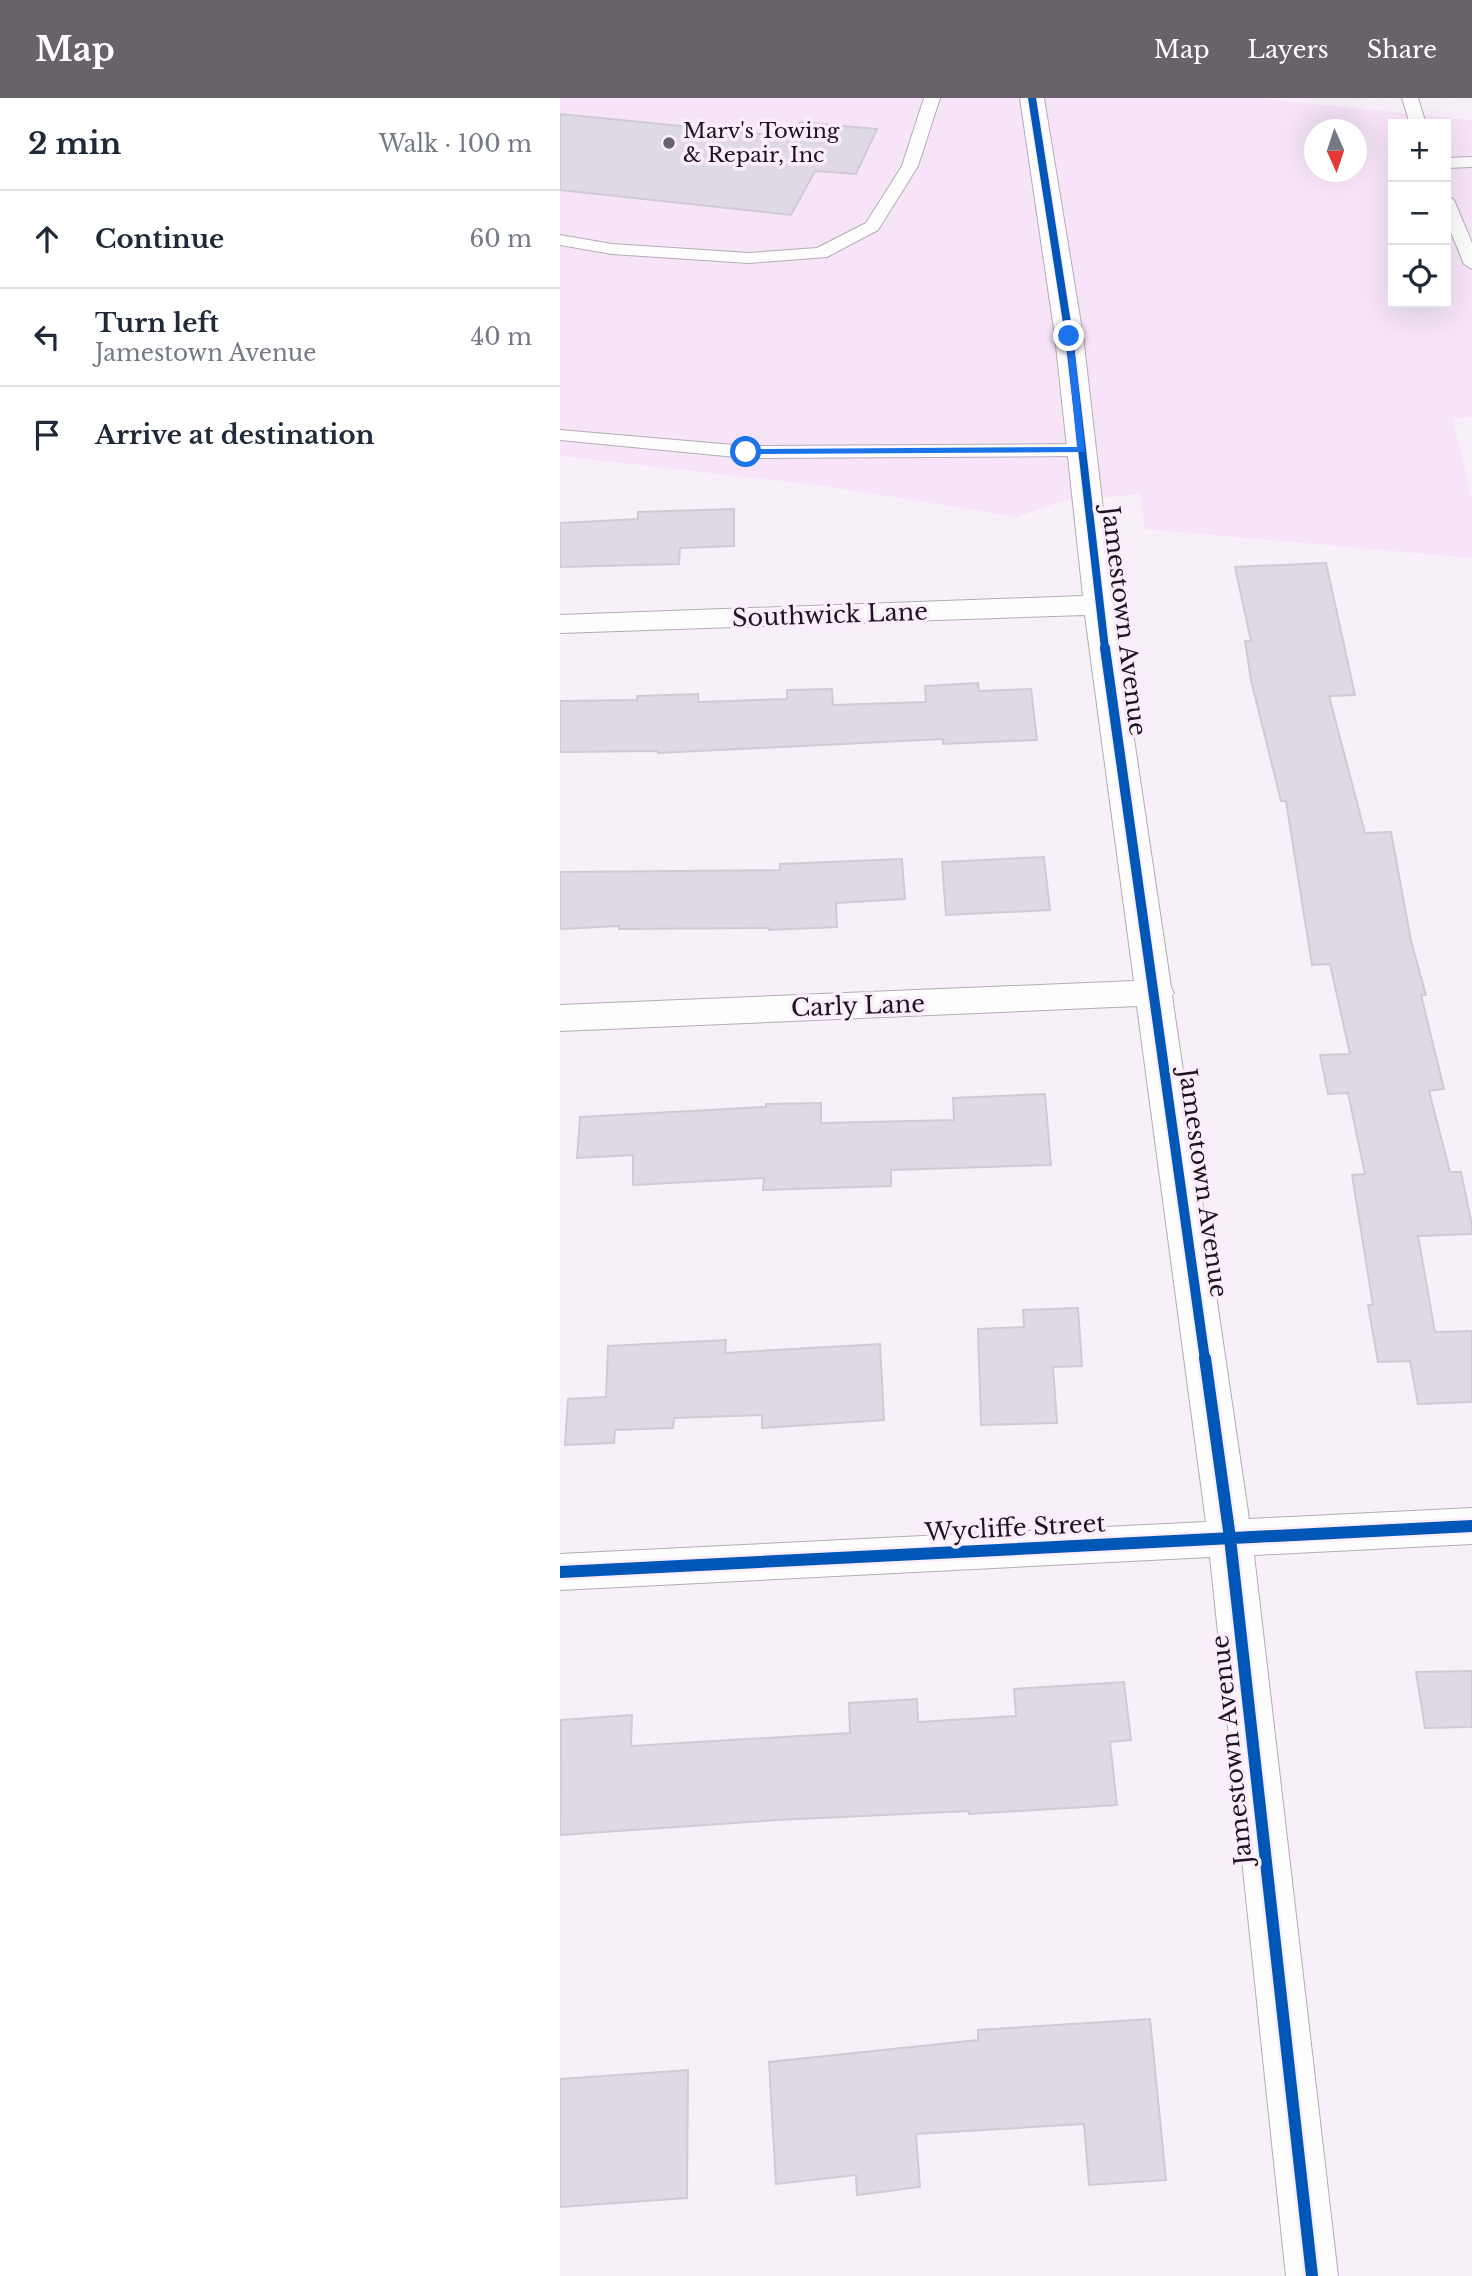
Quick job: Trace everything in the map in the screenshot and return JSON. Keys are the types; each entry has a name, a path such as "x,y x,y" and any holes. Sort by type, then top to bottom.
{"street":[{"name":"Jamestown Avenue","path":"1032,98 1069,336 1099,606 1156,993 1230,1538 1312,2276"},
{"name":"Southwick Lane","path":"560,624 1099,606"},
{"name":"Carly Lane","path":"560,1018 1156,993"},
{"name":"Wycliffe Street","path":"560,1572 1472,1526"}],"lane":[{"path":"560,240 612,249 749,258 821,253 872,226 910,166 932,98"},
{"path":"1410,98 1416,119"},
{"path":"1451,163 1472,162"},
{"path":"1451,206 1472,209"},
{"path":"1451,212 1472,264"},
{"path":"560,435 746,452 1082,450"}],"shaded area":[{"path":"560,98 1256,98 1472,120 1472,417 1453,418 1472,500 1472,558 1145,529 1140,494 1063,501 1017,517 826,486 560,456"}],"building":[{"path":"560,114 791,137 800,122 877,129 856,174 815,171 791,215 560,190"},
{"path":"734,509 734,546 680,548 679,564 560,567 560,523 638,519 638,512"},
{"path":"1326,563 1355,695 1329,696 1365,833 1391,832 1411,941 1426,995 1421,995 1444,1089 1429,1091 1450,1172 1461,1172 1472,1225 1472,1234 1418,1236 1435,1332 1472,1331 1472,1402 1418,1404 1410,1361 1378,1362 1368,1305 1373,1305 1352,1175 1365,1174 1348,1093 1328,1094 1320,1055 1350,1054 1330,964 1312,965 1286,801 1281,801 1251,680 1245,641 1251,641 1235,567"},
{"path":"978,683 979,691 1031,689 1037,740 943,744 943,739 658,753 560,752 560,701 637,700 637,696 698,694 698,702 787,699 787,690 832,689 833,705 926,702 925,686"},
{"path":"1044,857 1050,910 946,915 942,862"},
{"path":"902,859 905,899 836,903 837,927 769,930 619,929 619,926 560,929 560,872 780,870 780,864"},
{"path":"1045,1094 1051,1165 891,1170 891,1186 763,1190 764,1178 633,1185 633,1155 577,1158 580,1117 766,1107 766,1104 821,1103 821,1123 954,1120 953,1098"},
{"path":"1078,1308 1082,1366 1053,1367 1057,1423 981,1425 978,1329 1024,1327 1023,1310"},
{"path":"726,1340 725,1353 880,1344 884,1420 762,1428 762,1415 674,1418 673,1428 615,1430 614,1443 565,1445 568,1399 606,1397 608,1346"},
{"path":"1472,1671 1472,1727 1425,1728 1416,1672"},
{"path":"1124,1682 1131,1740 1110,1742 1117,1805 969,1814 969,1811 778,1820 560,1835 561,1720 632,1715 631,1746 850,1733 849,1703 917,1699 918,1722 1016,1716 1014,1689"},
{"path":"1150,2019 1166,2180 1089,2185 1084,2124 916,2134 920,2187 857,2195 856,2175 776,2184 769,2062 978,2040 978,2030"},
{"path":"688,2070 687,2198 560,2207 560,2079"}],"cycle path":[{"path":"1032,98 1069,336 1099,605 1230,1538 1312,2276"},
{"path":"560,1572 1472,1526"}],"place":[{"name":"Marv's Towing & Repair, Inc","path":"669,143"}],"route":[{"path":"746,452 1082,450 1069,336"}]}
